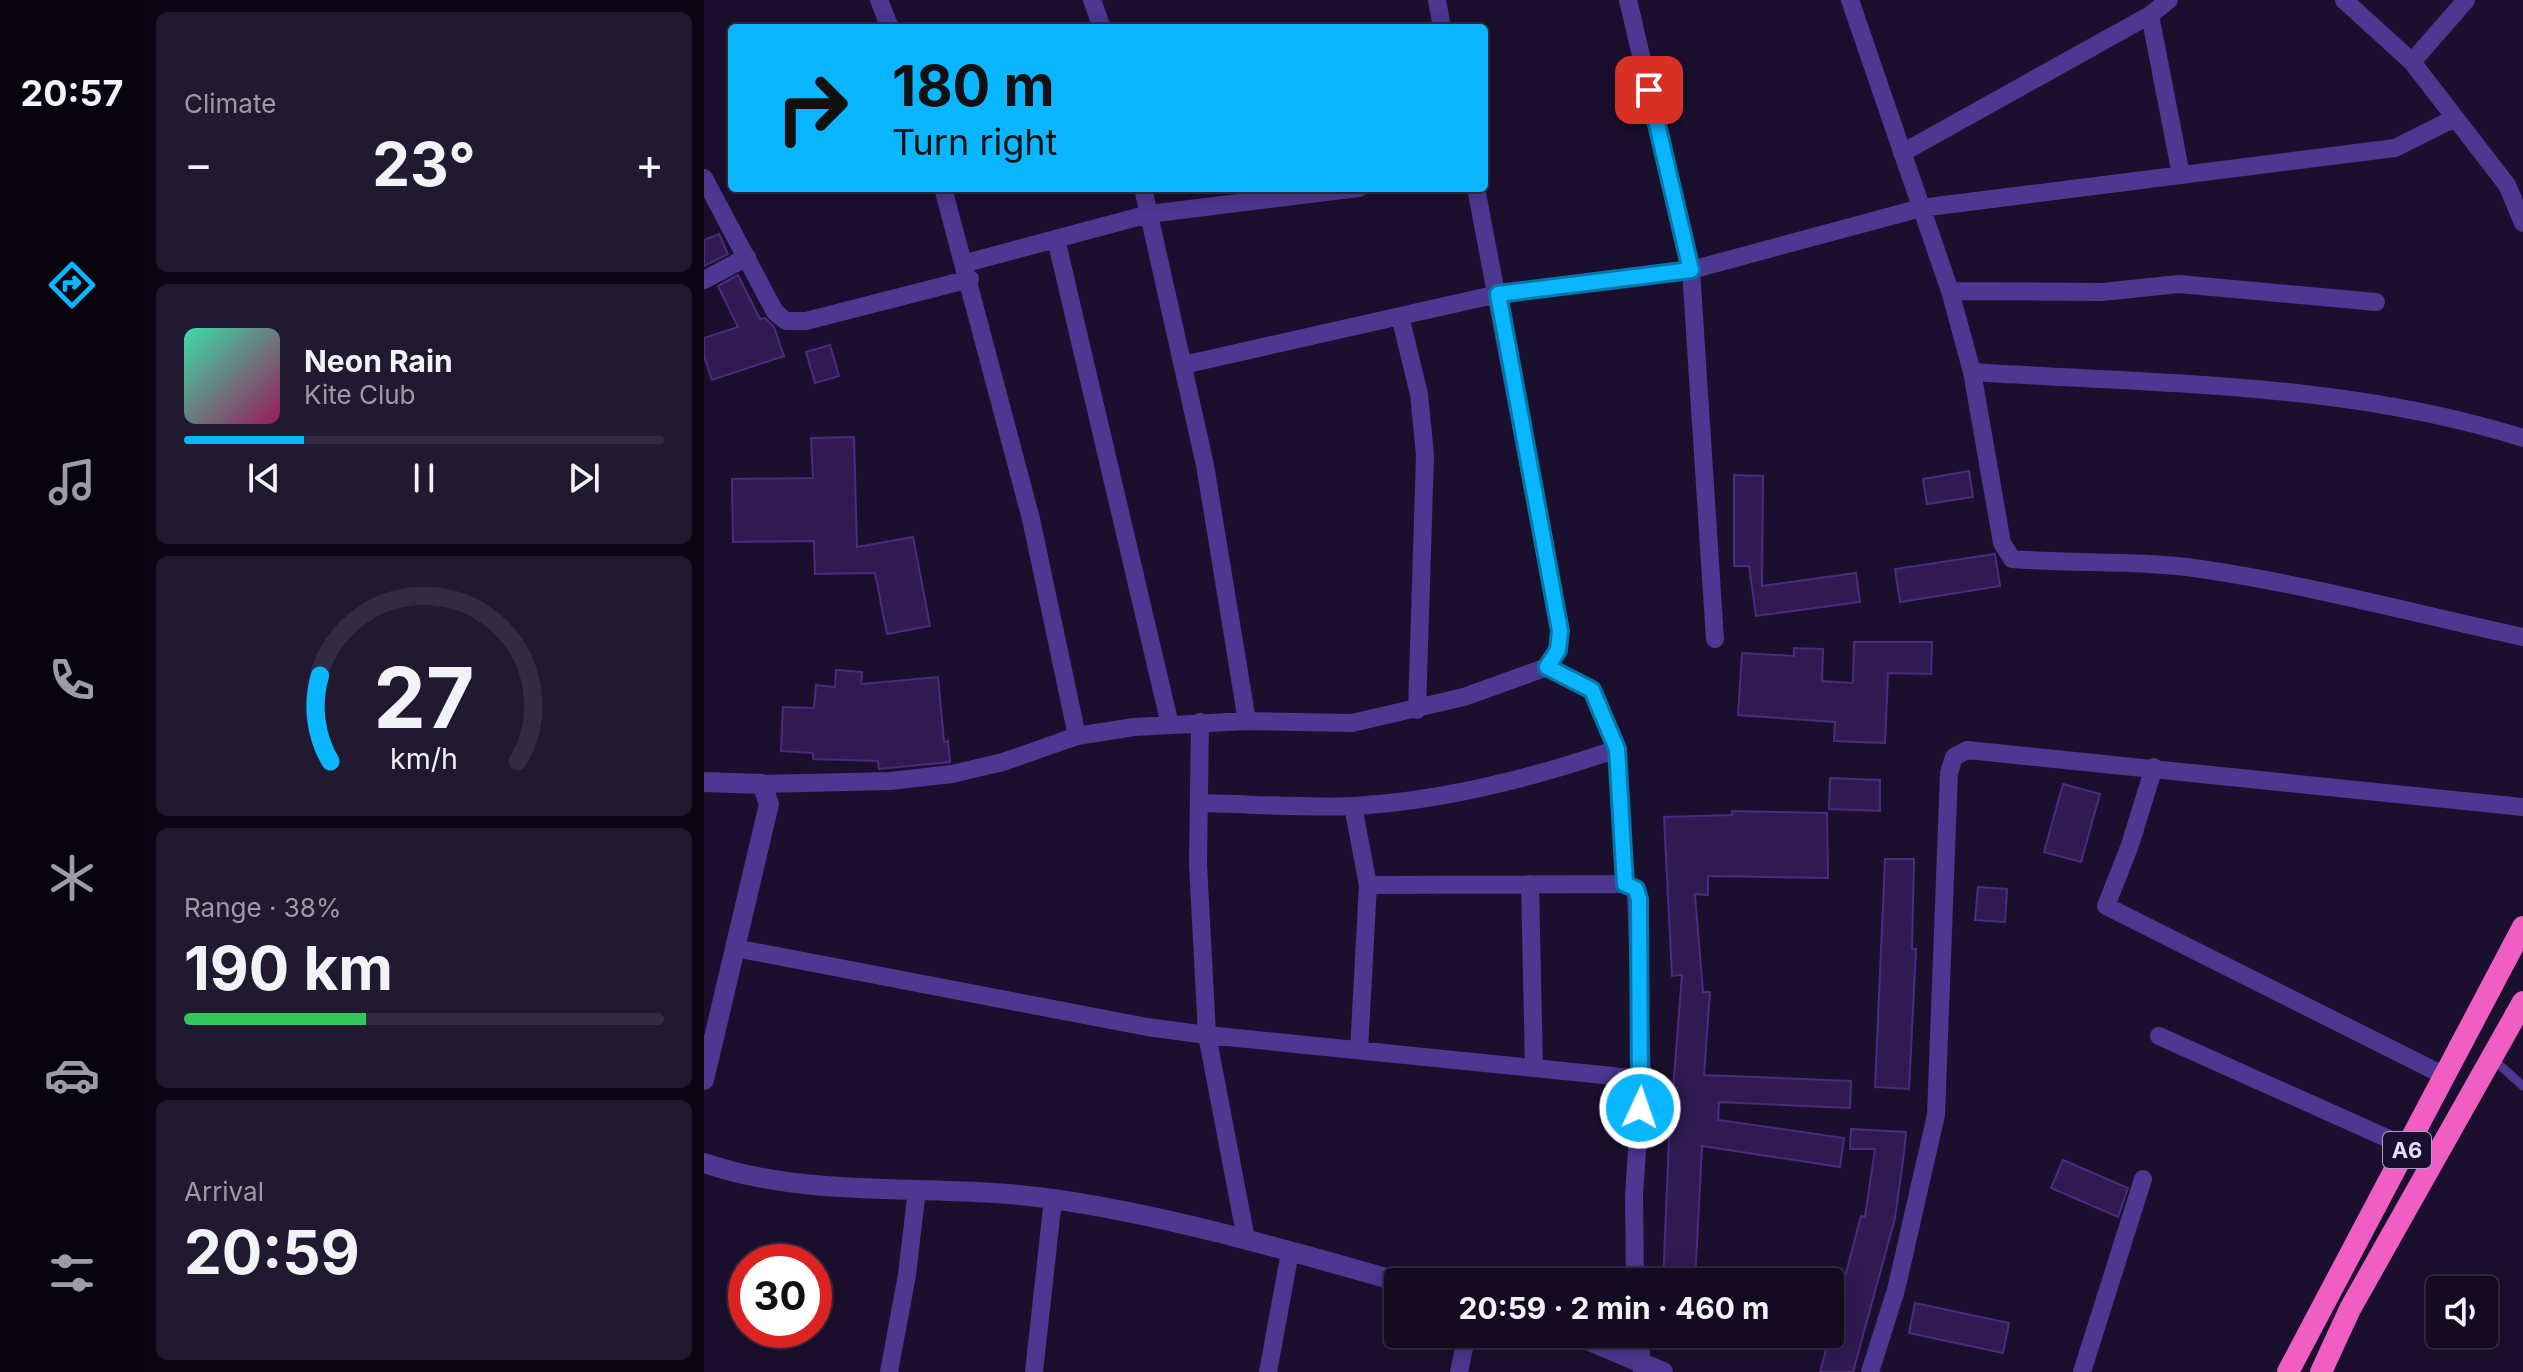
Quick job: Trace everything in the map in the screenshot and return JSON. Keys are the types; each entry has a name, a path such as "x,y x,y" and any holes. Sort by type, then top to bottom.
{"highway":[{"name":"A6","path":"2288,1372 2445,1076 2514,966 2523,927"},
{"name":"A6","path":"2321,1372 2350,1309 2494,1060 2523,1002"}],"street":[{"path":"879,0 888,24"},
{"path":"1092,0 1101,24"},
{"path":"1437,0 1441,24"},
{"path":"1628,0 1691,270 1715,639"},
{"path":"1850,0 1950,291 1972,372 2002,543 2012,559 2139,562 2203,569 2403,608 2523,637"},
{"path":"1902,153 2150,15 2169,0"},
{"path":"2344,0 2412,62 2507,185 2523,223"},
{"path":"2412,62 2466,0"},
{"path":"2150,15 2181,175"},
{"path":"1183,365 1498,294 1691,270 1921,208 2395,148 2455,118"},
{"path":"704,178 775,312 786,321 806,321 968,271 1056,239 1149,214 1327,192"},
{"path":"944,192 968,271 1031,519 1077,736"},
{"path":"1144,192 1205,465 1247,721"},
{"path":"704,782 890,781 952,774 1003,762 1077,736 1200,722 1352,723 1464,697 1547,667 1558,650 1560,631 1477,192"},
{"path":"1056,239 1170,725"},
{"path":"704,280 747,257"},
{"path":"1950,291 2102,292 2179,284 2376,302"},
{"path":"1400,316 1419,394 1425,455 1417,710"},
{"path":"1972,372 2339,397 2431,412 2523,438"},
{"path":"1547,667 1592,690 1617,749 1625,884"},
{"path":"1200,722 1199,803 1207,1035 1246,1239"},
{"path":"1199,803 1353,806 1468,790 1557,770 1617,749"},
{"path":"1870,1372 1896,1290 1936,1115 1949,773 1954,757 1967,750 2523,807"},
{"path":"2154,767 2130,845 2106,906 2445,1076"},
{"path":"704,1080 766,827 769,804 762,784"},
{"path":"1353,806 1368,885 1359,1050"},
{"path":"1530,884 1534,1068"},
{"path":"1368,885 1625,884 1636,889 1639,899 1642,1079 1634,1195 1635,1268"},
{"path":"735,948 1147,1027 1642,1079"},
{"path":"2159,1036 2409,1148"},
{"path":"704,1163 766,1177 1053,1199 1189,1223 1384,1277"},
{"path":"2082,1372 2143,1179"},
{"path":"889,1372 907,1275 917,1189"},
{"path":"1034,1372 1053,1199"},
{"path":"1268,1372 1290,1252"},
{"path":"1459,1372 1464,1348"},
{"path":"1602,1348 1642,1367 1663,1372"}],"lane":[{"path":"2494,1060 2523,1086"}],"building":[{"path":"719,234 728,254 704,266 704,240"},
{"path":"738,275 760,319 765,318 774,327 784,356 712,380 704,356 704,338 738,327 718,286"},
{"path":"830,345 839,376 815,383 806,352"},
{"path":"854,437 857,547 913,537 930,626 887,634 875,573 815,574 814,541 733,542 732,479 813,478 811,438"},
{"path":"1969,471 1973,497 1927,504 1923,479"},
{"path":"1734,475 1763,476 1762,586 1856,573 1860,602 1756,616 1749,566 1734,566"},
{"path":"1995,554 2000,586 1900,602 1895,569"},
{"path":"1854,642 1932,642 1931,674 1888,673 1885,743 1834,741 1835,722 1738,715 1742,653 1794,656 1794,648 1823,649 1822,681 1853,683"},
{"path":"836,670 862,672 861,684 938,677 944,742 948,741 950,762 879,769 878,761 813,759 813,753 781,751 783,707 814,708 816,685 835,687"},
{"path":"1830,778 1880,780 1880,811 1829,809"},
{"path":"2063,784 2100,794 2081,862 2044,852"},
{"path":"1732,811 1827,813 1828,878 1708,876 1708,895 1695,894 1703,992 1710,992 1704,1075 1851,1081 1850,1108 1719,1102 1718,1120 1844,1138 1840,1167 1702,1146 1696,1268 1664,1268 1669,1141 1682,975 1672,976 1664,817 1732,815"},
{"path":"1885,859 1914,859 1912,949 1916,949 1909,1089 1875,1087"},
{"path":"1978,887 2007,889 2005,922 1975,920"},
{"path":"1851,1129 1906,1132 1895,1218 1853,1372 1820,1372 1826,1348 1844,1348 1844,1281 1861,1216 1865,1217 1875,1149 1850,1149"},
{"path":"2063,1160 2128,1188 2118,1217 2051,1188"},
{"path":"1915,1303 2009,1323 2003,1353 1909,1333"}],"route":[{"path":"1640,1108 1639,899 1636,889 1625,884 1617,749 1592,690 1547,667 1558,650 1560,631 1498,294 1691,270 1649,90"}]}
